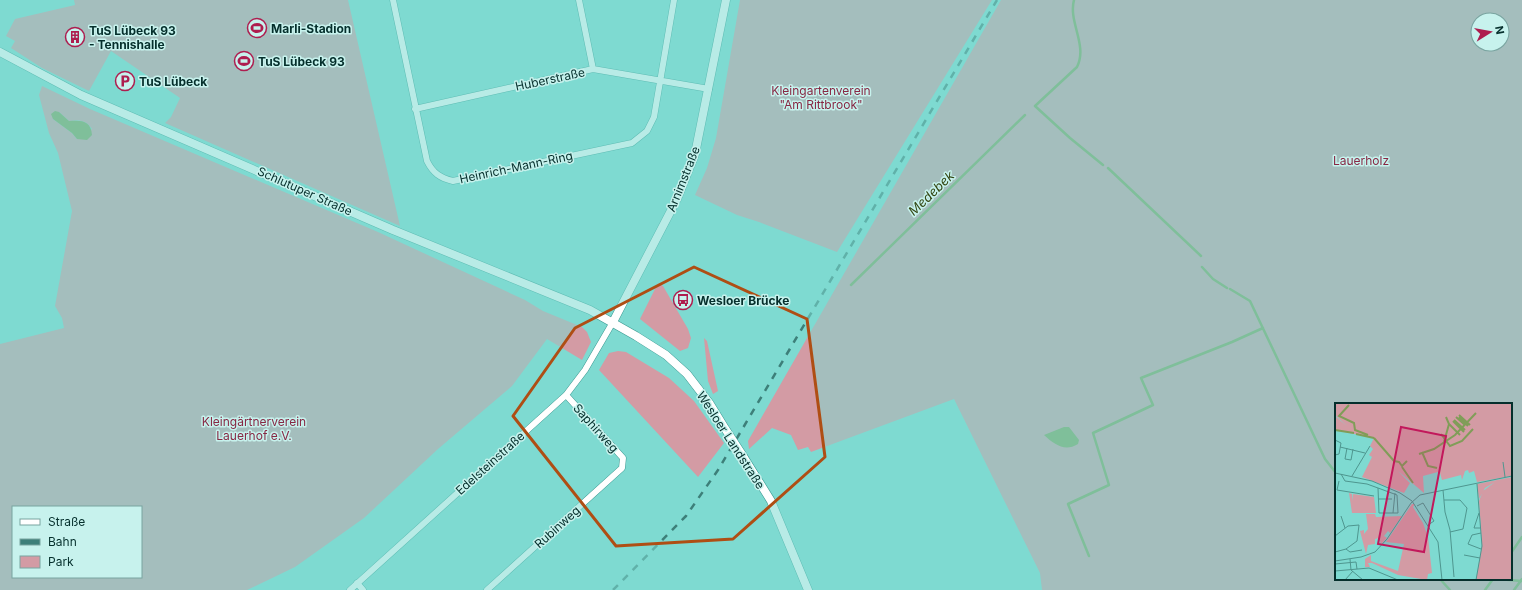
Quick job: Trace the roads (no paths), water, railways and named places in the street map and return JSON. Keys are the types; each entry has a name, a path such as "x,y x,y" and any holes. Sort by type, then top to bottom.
{"main road":[{"name":"Arnimstraße","path":"613,322 677,199 695,154 726,0"},
{"name":"Schlutuper Straße","path":"0,52 81,95 393,230 590,310 613,322"},
{"name":"Wesloer Landstraße","path":"613,322 666,355 687,374 710,404 771,501 808,590"}],"street":[{"name":"Heinrich-Mann-Ring","path":"393,0 427,161 432,170 442,178 453,181 632,143 647,131 654,116 674,0"},
{"path":"579,0 593,69"},
{"name":"Huberstraße","path":"415,109 593,69 660,79 709,89"},
{"name":"Edelsteinstraße","path":"350,590 566,395 585,370 613,322"},
{"name":"Saphirweg","path":"566,395 623,458 624,463"},
{"name":"Rubinweg","path":"487,590 622,468 624,463"},
{"path":"357,583 363,590"}],"waterway":[{"name":"Medebek","path":"1074,0 1073,17 1079,42 1080,59 1077,67 1035,106 1070,138 1103,165"},
{"name":"Medebek","path":"851,285 1025,115"},
{"path":"1108,168 1201,256"},
{"path":"1202,267 1213,279 1227,288"},
{"path":"1230,289 1250,301 1325,459 1335,472"},
{"path":"1089,556 1068,504 1109,485 1093,433 1153,405 1141,378 1263,328"},
{"path":"1512,552 1522,537"},
{"path":"1514,590 1522,579"},
{"path":"1441,580 1450,590"},
{"path":"1485,590 1492,580"},
{"path":"1510,580 1522,581"}],"railway":[{"path":"613,590 686,516 718,470 997,0"}],"place":[{"name":"Marli-Stadion","path":"257,28"},
{"name":"TuS Lübeck 93 - Tennishalle","path":"75,37"},
{"name":"TuS Lübeck 93","path":"244,61"},
{"name":"TuS Lübeck","path":"125,81"},
{"name":"Wesloer Brücke","path":"683,300"}],"park label":[{"name":"Kleingartenverein \"Am Rittbrook\"","path":"821,97"},
{"name":"Lauerholz","path":"1361,160"},
{"name":"Kleingärtnerverein Lauerhof e.V.","path":"254,428"}]}
